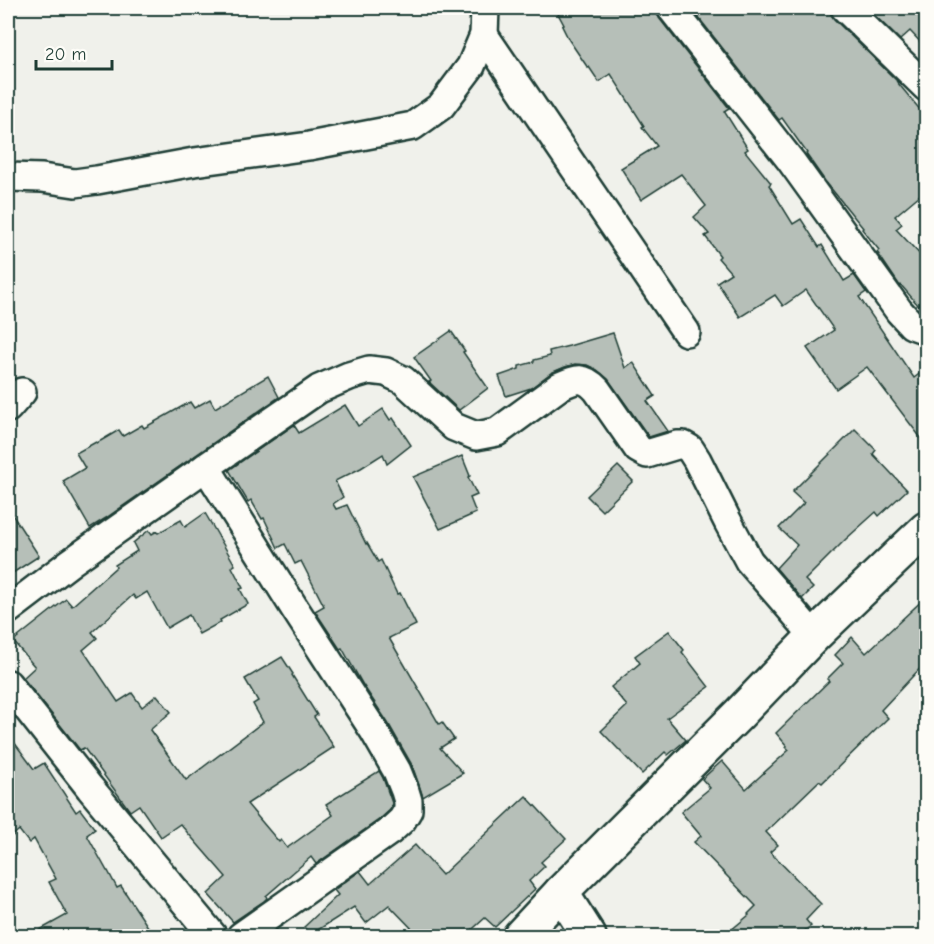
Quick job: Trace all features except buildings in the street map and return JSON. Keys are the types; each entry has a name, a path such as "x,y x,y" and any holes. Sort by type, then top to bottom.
{"main road":[{"path":"520,936 814,636 927,529"},
{"path":"561,892 589,936"}],"street":[{"path":"8,177 42,178 75,183 194,162 309,146 413,126 441,105 471,66 484,35 485,8"},
{"path":"671,8 791,161 898,311 912,325 927,330"},
{"path":"845,8 927,87"},
{"path":"484,35 686,332"},
{"path":"8,610 206,466 319,389 369,370 386,372 403,381 454,427 476,436 496,432 560,386 580,379 590,383 642,453 647,454 677,445 690,448 749,561 814,636"},
{"path":"206,466 374,731 397,771 408,801 408,810 402,820 390,831 241,936"},
{"path":"8,684 90,788 213,936"}]}
